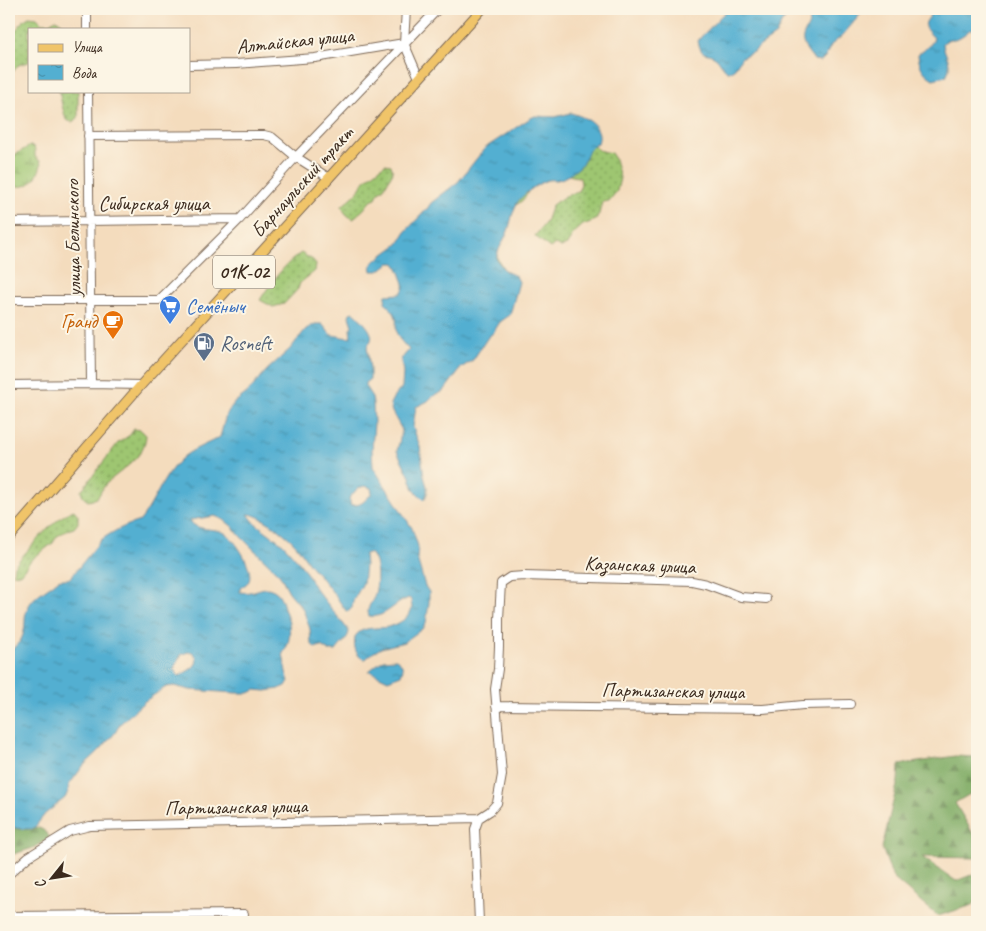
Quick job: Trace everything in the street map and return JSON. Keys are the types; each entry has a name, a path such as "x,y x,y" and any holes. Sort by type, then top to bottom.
{"main road":[{"name":"Барнаульский тракт","path":"9,537 141,385 482,9"}],"street":[{"path":"87,9 87,28"},
{"path":"406,9 404,43 419,78"},
{"path":"9,300 159,300 240,219 296,157 438,9"},
{"name":"Алтайская улица","path":"190,65 236,64 315,58 404,43"},
{"name":"улица Белинского","path":"88,92 91,384"},
{"path":"88,136 264,135 272,137 296,157 329,178"},
{"name":"Сибирская улица","path":"9,222 240,219"},
{"path":"9,385 141,385"},
{"name":"Казанская улица","path":"496,706 495,689 500,647 501,583 510,578 524,576 692,581 706,584 740,597 766,599"},
{"name":"Партизанская улица","path":"496,706 763,709 804,705 850,704"},
{"path":"479,922 476,829 479,818 490,811 497,803 502,775 496,706"},
{"name":"Партизанская улица","path":"9,874 28,857 70,831 90,826 479,818"},
{"path":"9,916 244,914"}],"green space":[{"path":"29,17 37,18 42,23 49,23 56,19 65,28 28,28 28,62 18,65 9,78 9,32 15,32 23,21"},
{"path":"59,92 78,92 78,118 72,122 66,120"},
{"path":"585,136 598,150 611,153 615,159 620,178 617,191 609,201 602,202 596,220 583,225 573,234 567,245 561,247 555,244 550,248 535,236 546,222 552,205 565,196 578,192 581,184 580,178 561,173 531,185 523,200 510,209 497,253 497,258 505,271 432,248"},
{"path":"30,146 34,147 35,157 40,161 41,165 37,174 29,184 15,186 9,191 9,158"},
{"path":"385,164 391,165 393,172 384,188 354,219 349,217 342,206 357,193 365,180"},
{"path":"301,253 313,260 316,265 315,271 300,283 298,289 284,304 273,307 260,300 284,268"},
{"path":"134,429 141,430 146,435 142,450 132,462 104,486 96,498 88,501 83,497 81,491 118,443 130,435"},
{"path":"74,510 78,515 78,523 74,528 56,537 53,543 32,559 20,574 13,573 14,566 42,534 67,513"},
{"path":"955,756 977,757 977,798 970,794 955,803 977,838 977,858 922,857 956,881 976,873 977,900 973,905 938,916 893,878 882,848 898,781 899,765"},
{"path":"35,827 44,831 50,838 33,848 14,854 9,858 9,828 26,829"}],"water":[{"path":"729,9 865,9 842,36 831,45 821,61 814,60 804,44 803,37 810,18 806,12 787,17 782,22 776,35 755,51 742,57 735,68 729,72 715,57 702,52 698,41"},
{"path":"925,9 977,9 977,31 971,29 961,37 949,39 943,43 949,63 948,71 946,76 933,79 922,69 918,54 931,44 934,38 925,28 930,16"},
{"path":"571,113 582,117 596,127 599,137 598,143 590,149 583,163 575,171 557,180 548,180 538,185 524,195 516,205 508,231 496,259 505,271 516,276 519,282 510,315 500,322 473,360 461,368 444,391 416,407 413,427 420,447 427,487 427,494 424,500 414,490 410,477 397,451 402,430 392,412 390,404 402,387 401,359 409,350 398,336 395,316 385,302 386,295 400,294 404,289 404,283 395,263 389,263 379,271 372,271 371,265 398,244 406,231 431,203 458,182 485,148 535,116 555,117"},
{"path":"353,312 359,317 366,325 372,337 367,347 370,379 365,383 365,386 372,397 373,404 373,467 412,528 418,546 417,558 425,586 429,592 426,623 422,629 404,642 381,648 366,659 362,658 355,648 355,637 357,634 360,631 384,628 399,623 411,612 411,600 409,598 404,600 380,615 369,616 368,608 374,597 377,574 373,557 370,553 367,553 364,555 363,583 353,601 352,608 346,611 294,543 271,524 248,514 255,523 283,544 293,555 315,588 349,631 346,639 336,651 329,651 321,646 315,648 311,643 310,629 303,609 289,592 280,575 224,520 215,516 190,520 201,528 225,533 239,548 247,562 250,575 249,581 240,588 240,592 244,593 268,588 277,592 288,618 289,637 283,653 289,681 286,686 279,689 255,690 249,693 190,690 174,686 166,687 145,701 120,724 115,733 83,766 69,785 65,798 45,814 35,827 32,829 15,828 9,823 9,652 23,636 25,614 32,600 58,580 71,577 101,540 120,529 140,521 174,467 188,453 220,437 226,415 234,403 248,392 267,370 290,349 306,329 315,324 322,324 331,335 351,337 350,313","holes":["365,486 371,488 372,494 361,504 351,505 349,498 358,488","192,652 197,659 195,665 180,676 177,675 174,668 181,655"]},
{"path":"396,659 401,663 403,669 401,675 388,680 369,671 383,660"}],"place":[{"name":"Семёныч","path":"170,325"},
{"name":"Гранд","path":"113,340"},
{"name":"Rosneft","path":"204,362"}]}
